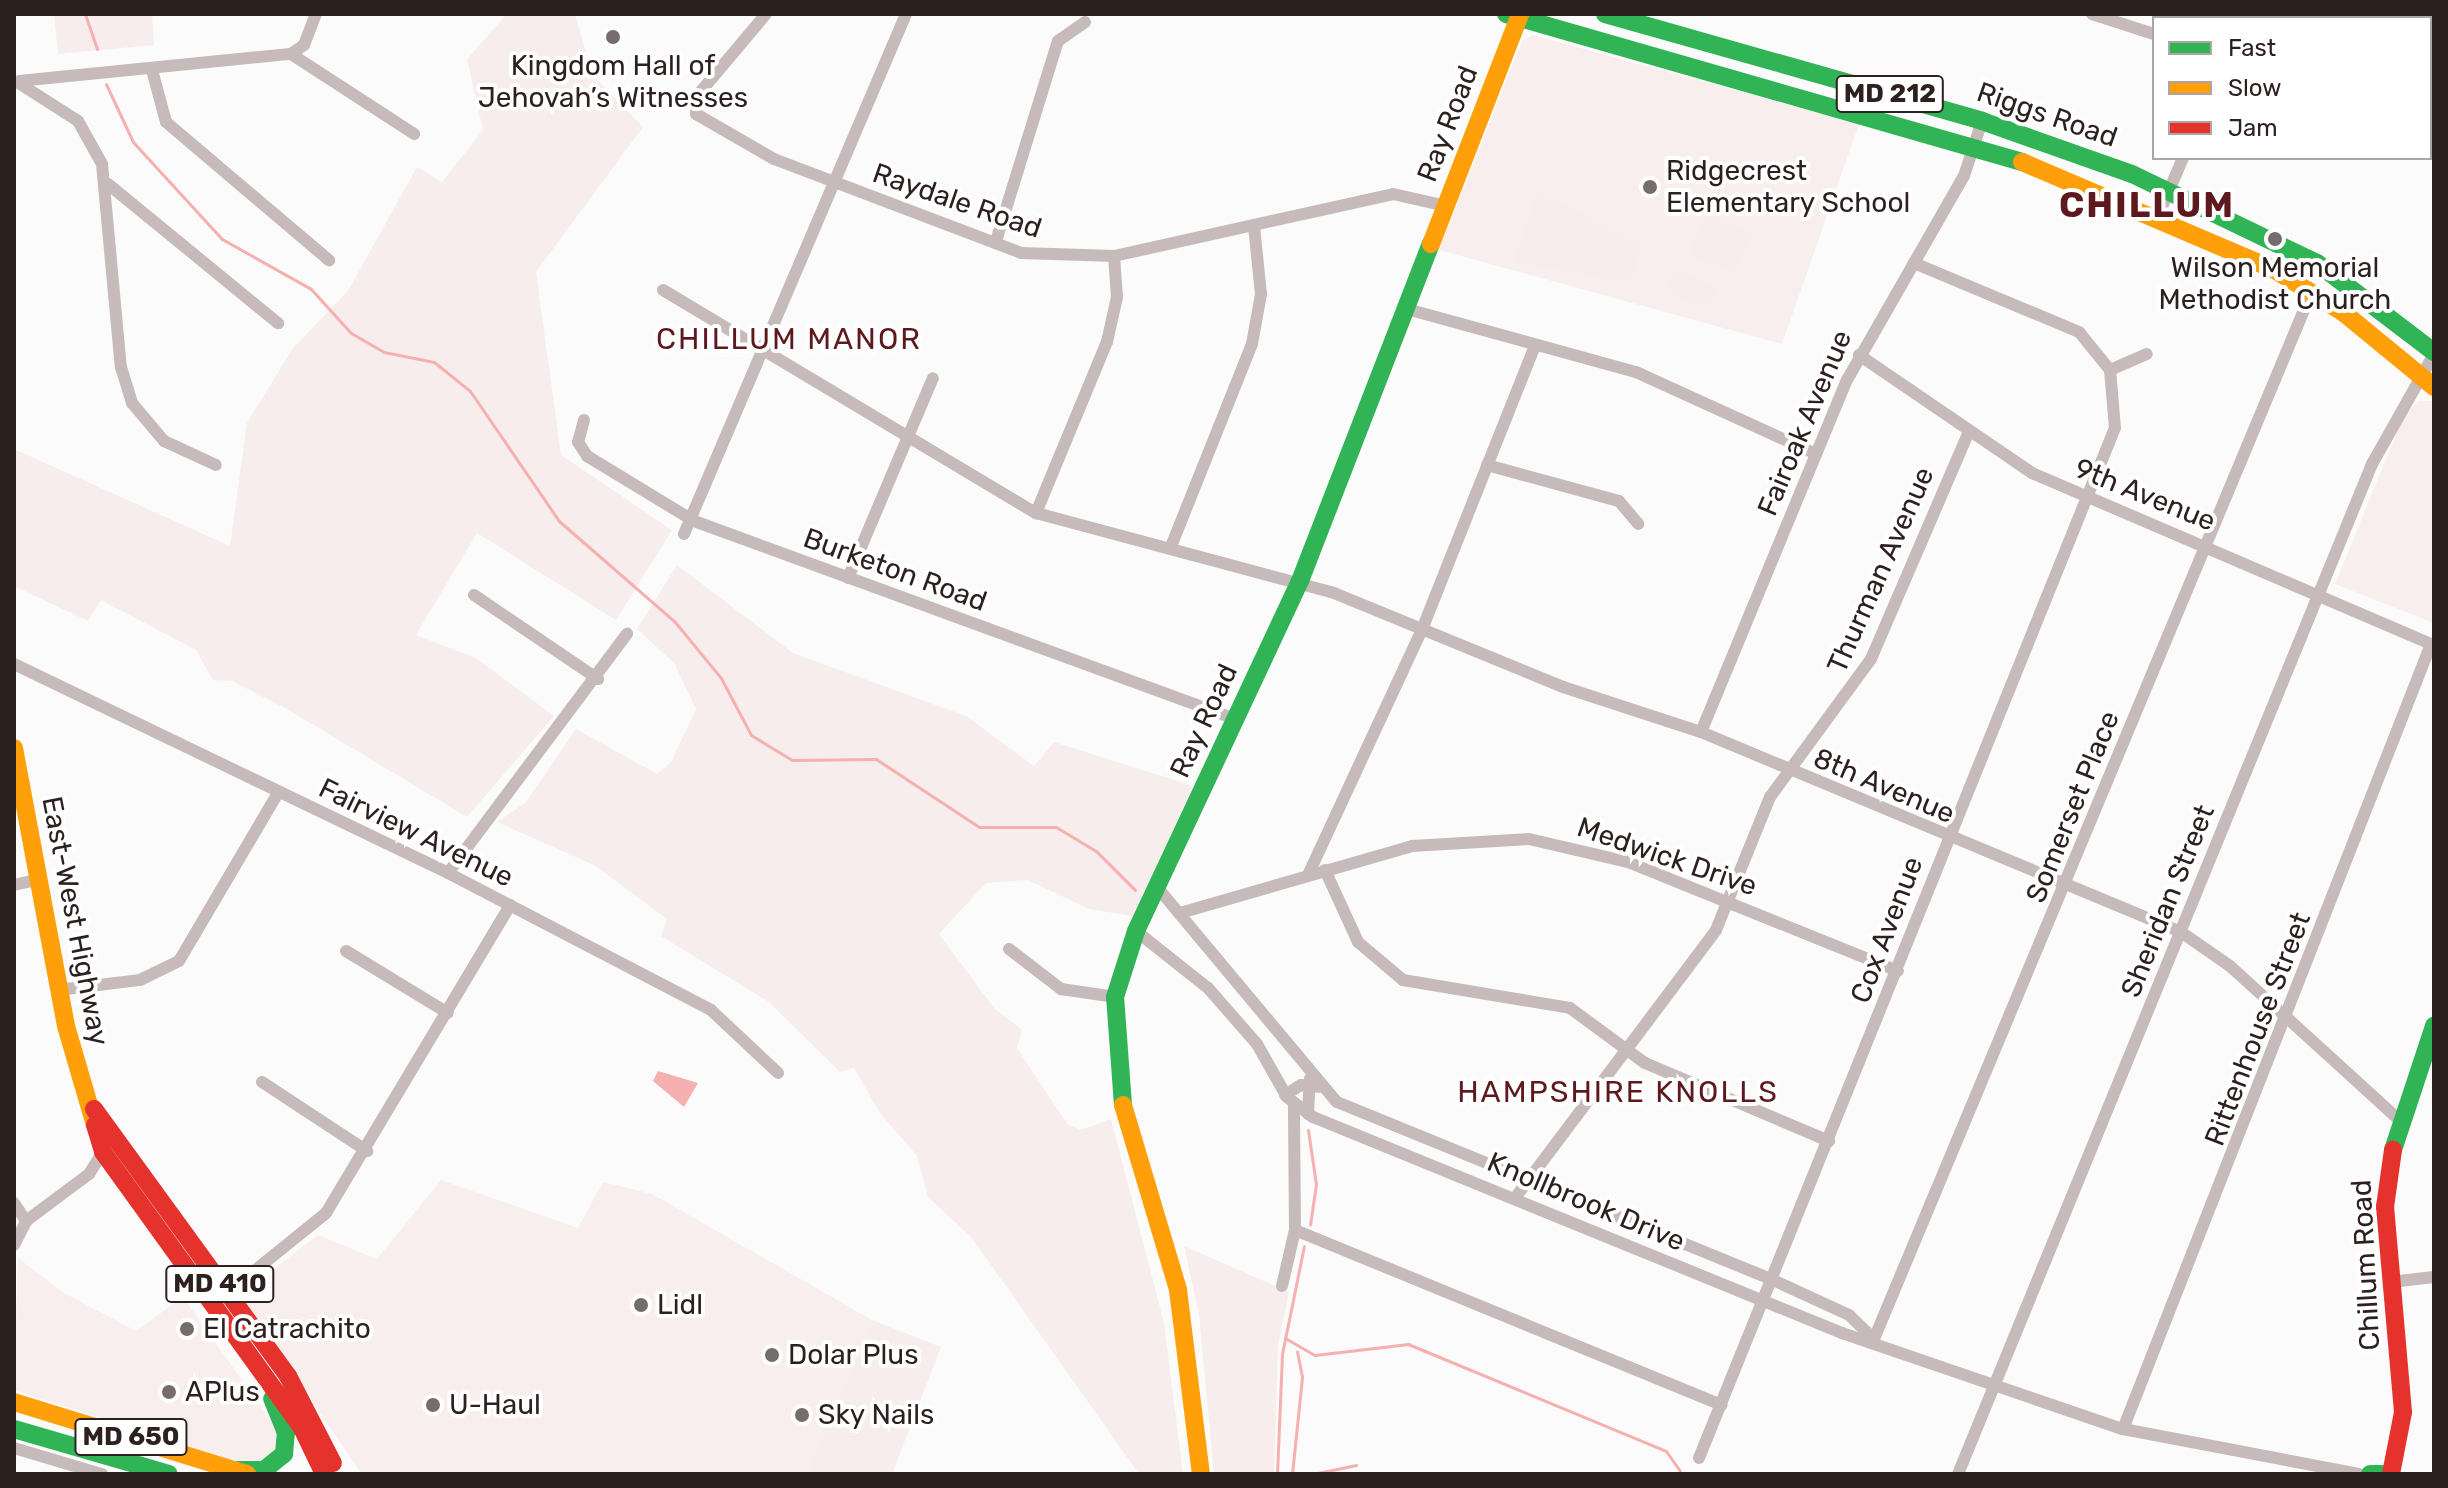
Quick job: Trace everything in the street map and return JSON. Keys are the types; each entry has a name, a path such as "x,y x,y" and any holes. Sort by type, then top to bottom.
{"main road":[{"name":"Riggs Road","path":"1605,14 1982,121 2170,190 2317,263 2434,353"},
{"name":"Riggs Road","path":"1515,15 1974,145 2159,214 2312,291 2434,387"},
{"name":"Ray Road","path":"1201,1474 1178,1290 1117,1084 1115,997 1136,931 1300,581 1407,309 1515,15"},
{"name":"East-West Highway","path":"14,748 58,990 103,1152 257,1362 324,1474"},
{"name":"Chillum Road","path":"2379,1471 2403,1412 2385,1207 2399,1120 2434,1026"},
{"name":"East-West Highway","path":"88,1103 288,1376 338,1474"},
{"path":"242,1472 275,1466 287,1445 257,1362"},
{"name":"MD 650","path":"14,1402 242,1472"},
{"name":"MD 650","path":"14,1429 169,1474"}],"street":[{"path":"15,82 291,54 304,45 316,14"},
{"name":"Raydale Road","path":"766,14 697,96 701,117 759,152 1036,257 1114,256 1393,194 1446,206"},
{"path":"684,534 694,521 762,349 906,14"},
{"path":"2099,15 2152,33"},
{"path":"996,241 1058,41 1085,22"},
{"path":"291,54 414,134"},
{"path":"152,70 166,122 329,260"},
{"path":"15,82 78,121 108,184 127,392 164,441 216,465"},
{"name":"Fairoak Avenue","path":"1701,732 1859,355 1914,263 1974,145 1982,121"},
{"path":"2159,214 2182,160"},
{"path":"108,184 278,323"},
{"path":"1170,549 1252,344 1261,294 1254,226"},
{"path":"1036,513 1107,342 1117,297 1114,256"},
{"path":"1914,263 2069,326 2110,370 2147,354"},
{"name":"8th Avenue","path":"663,290 1036,513 1300,581 1421,632 1701,732 1946,839 2181,932 2288,1018 2399,1120"},
{"name":"Somerset Place","path":"1874,1339 2067,886 2312,291"},
{"path":"1407,309 1654,379 1816,454"},
{"path":"1308,875 1421,632 1535,345"},
{"name":"Sheridan Street","path":"1958,1474 2322,592 2418,373 2434,353"},
{"name":"9th Avenue","path":"1859,355 1968,434 2086,498 2322,592 2431,644"},
{"name":"Cox Avenue","path":"1699,1458 1898,971 1946,839 2115,428 2110,370"},
{"path":"848,578 911,440 933,378"},
{"name":"Burketon Road","path":"584,420 578,442 587,456 694,521 1235,719"},
{"name":"Thurman Avenue","path":"1515,1198 1697,958 1728,902 1754,828 1786,771 1837,715 1871,659 1968,434"},
{"path":"1487,465 1619,501 1638,524"},
{"path":"474,595 598,679"},
{"path":"448,873 598,679 627,634"},
{"name":"Rittenhouse Street","path":"2123,1429 2288,1018 2431,644"},
{"name":"Fairview Avenue","path":"14,664 448,873 724,1018 778,1073"},
{"path":"58,990 140,980 179,961 278,793"},
{"name":"Medwick Drive","path":"1180,913 1434,842 1529,839 1596,852 1898,971"},
{"path":"1325,870 1349,929 1391,973 1446,992 1570,1008 1625,1051 1829,1141"},
{"path":"14,885 36,880"},
{"name":"Knollbrook Drive","path":"1157,887 1312,1078 1365,1115 1773,1280 1849,1315 1874,1339"},
{"path":"227,1293 317,1225 367,1151 510,905"},
{"path":"1136,931 1208,988 1257,1044 1289,1099 1295,1230 1282,1286"},
{"path":"1009,949 1061,989 1115,997"},
{"path":"346,951 448,1013"},
{"path":"1289,1099 1312,1078"},
{"path":"1308,1114 1312,1078"},
{"path":"262,1082 367,1151"},
{"name":"Knollbrook Drive","path":"1289,1099 1308,1114 1765,1302 1995,1380 2123,1429 2346,1473 2379,1471"},
{"path":"14,1245 26,1221 89,1174 103,1152"},
{"path":"14,1203 26,1221"},
{"path":"1295,1230 1721,1405"},
{"path":"2391,1282 2434,1277"},
{"path":"75,1470 83,1422"},
{"path":"14,1448 75,1470 102,1474"}],"shaded area":[{"path":"54,14 152,14 154,45 58,54"},
{"path":"507,14 575,14 592,74 643,127 536,272 561,455 672,530 616,620 477,533 416,635 476,658 554,716 467,817 287,709 232,681 213,680 196,650 101,600 88,621 14,586 14,449 230,546 247,423 293,348 348,291 417,167 442,182 483,130 467,59"},
{"name":"Ridgecrest Elementary School","path":"1533,35 1859,124 1782,344 1439,250 1522,41"},
{"path":"1538,192 1642,245 1630,282 1514,262"},
{"path":"1706,214 1753,234 1735,274 1689,254"},
{"path":"1675,266 1716,288 1708,308 1667,292"},
{"path":"2418,401 2434,401 2434,623 2335,584 2403,418"},
{"path":"677,565 793,653 966,716 1034,766 1054,742 1193,786 1133,916 1089,909 1028,880 986,883 939,934 994,1008 1022,1030 1017,1048 1068,1125 1081,1130 1111,1119 1164,1323 1183,1474 1139,1474 972,1238 928,1197 917,1156 880,1113 854,1068 840,1072 769,1002 661,936 667,919 594,865 497,822 525,803 576,729 657,774 671,762 696,709 674,663 637,629"},
{"path":"658,1071 698,1083 684,1107 653,1081"},
{"path":"441,1180 578,1228 603,1182 652,1194 872,1320 806,1474 362,1474 239,1296 318,1235 377,1259"},
{"path":"1184,1246 1289,1292 1278,1345 1274,1474 1214,1474 1199,1314"},
{"path":"18,1258 64,1293 136,1331 183,1297 279,1432 275,1460 236,1461 14,1390"},
{"path":"872,1320 941,1347 892,1474 806,1474"}],"waterway":[{"path":"85,14 97,49"},
{"path":"106,84 133,142 222,239 311,289 351,333 384,352 434,362 470,391 559,521 675,622 721,678 751,735 792,760 876,759 979,827 1056,827 1096,851 1135,890"},
{"path":"1308,1130 1316,1184 1310,1225"},
{"path":"1277,1474 1282,1354 1304,1246"},
{"path":"1285,1338 1315,1355 1408,1344 1666,1451 1680,1471"},
{"path":"1292,1474 1302,1377 1297,1351"},
{"path":"1313,1474 1356,1465"}],"traffic: fast":[{"path":"1506,14 2022,162"},
{"path":"1605,14 1982,121 2132,174 2317,263 2434,352"},
{"path":"1123,1105 1115,997 1136,931 1300,581 1431,244"},
{"path":"2393,1150 2434,1026"},
{"path":"236,1470 264,1470 284,1454 286,1433 272,1399"},
{"path":"14,1429 169,1474"},
{"path":"2370,1474 2385,1474"}],"traffic: slow":[{"path":"1431,244 1520,14"},
{"path":"2022,162 2275,270 2344,313 2434,387"},
{"path":"14,748 66,1026 95,1125"},
{"path":"1123,1105 1178,1290 1201,1474"},
{"path":"14,1402 247,1474"}],"traffic: jam":[{"path":"94,1109 288,1376 333,1463"},
{"path":"95,1125 103,1152 302,1428 324,1474"},
{"path":"2391,1474 2403,1412 2385,1207 2393,1150"}],"place":[{"name":"Kingdom Hall of Jehovah’s Witnesses","path":"613,37"},
{"name":"Ridgecrest Elementary School","path":"1650,187"},
{"name":"Wilson Memorial Methodist Church","path":"2275,239"},
{"name":"Lidl","path":"641,1305"},
{"name":"El Catrachito","path":"187,1329"},
{"name":"Dolar Plus","path":"772,1355"},
{"name":"APlus","path":"169,1392"},
{"name":"U-Haul","path":"433,1405"},
{"name":"Sky Nails","path":"802,1415"}],"district":[{"name":"CHILLUM","path":"2147,205"},
{"name":"CHILLUM MANOR","path":"789,339"},
{"name":"HAMPSHIRE KNOLLS","path":"1618,1092"}]}
